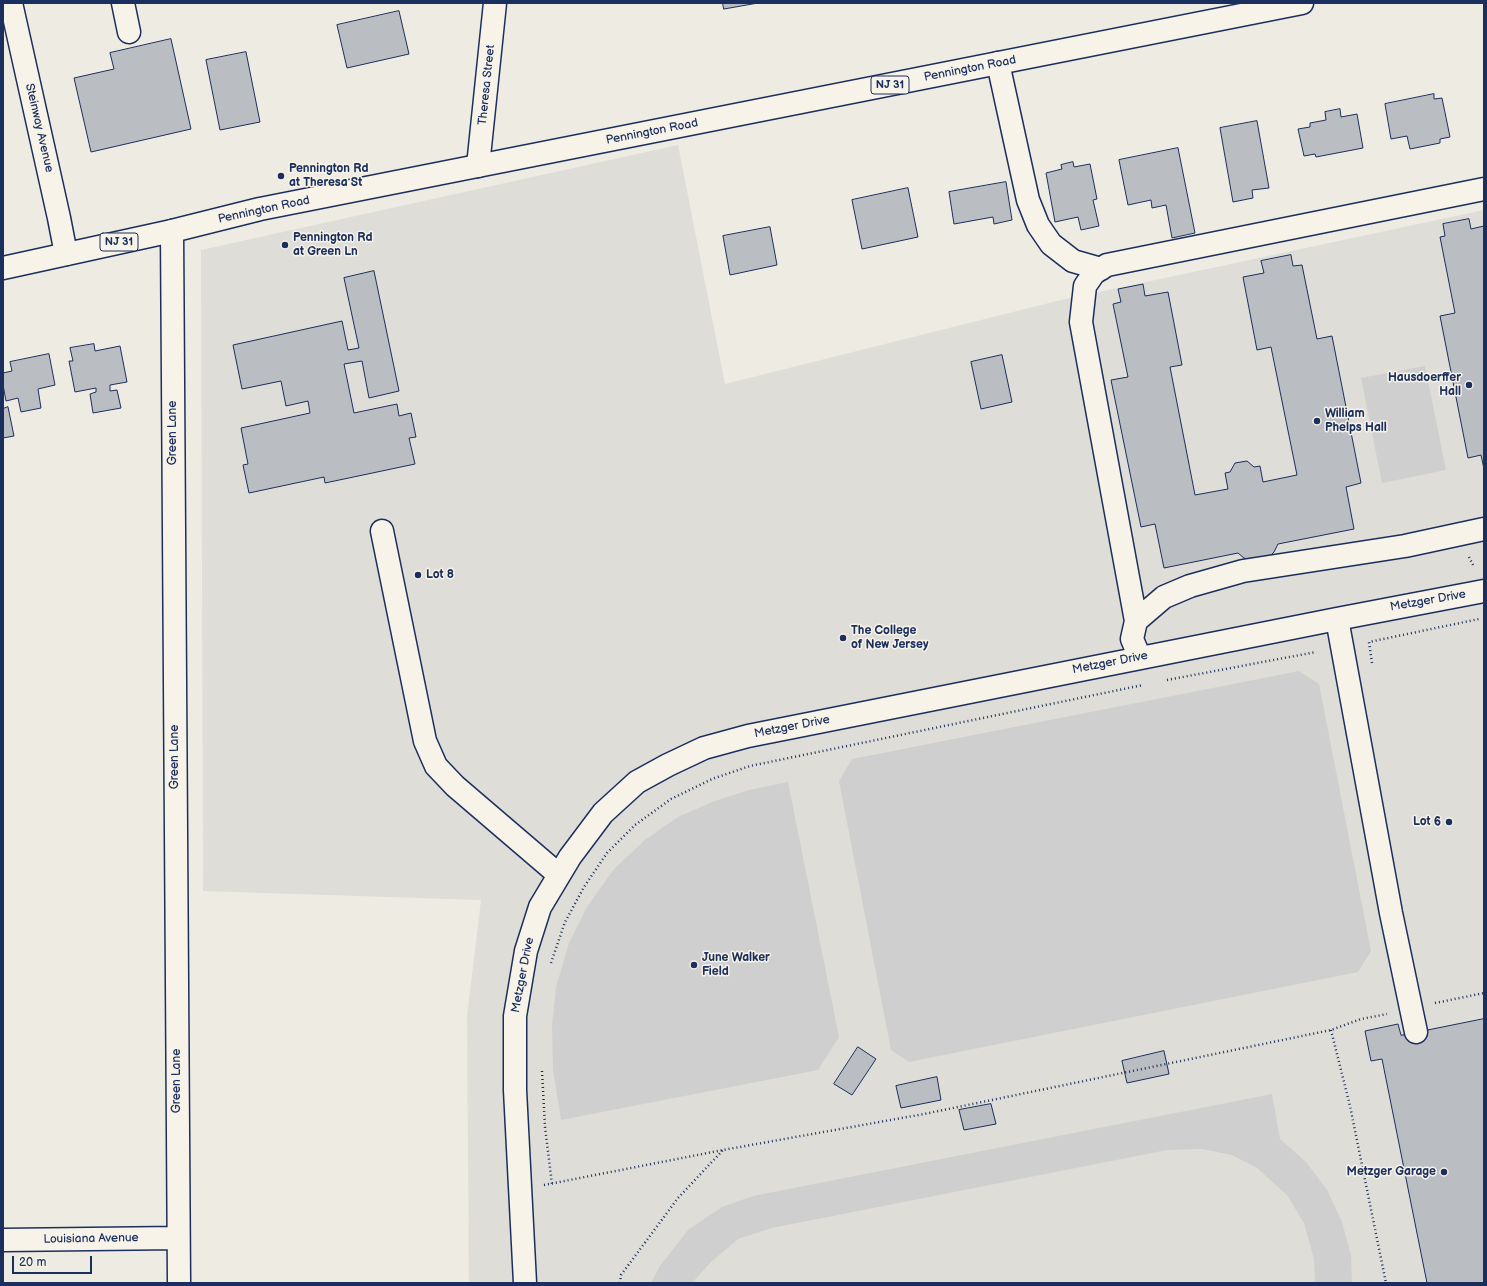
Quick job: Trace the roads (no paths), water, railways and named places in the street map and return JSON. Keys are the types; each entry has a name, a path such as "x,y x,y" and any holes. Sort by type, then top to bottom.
{"street":[{"name":"Steinway Avenue","path":"11,3 66,254"},
{"path":"123,3 129,32"},
{"name":"Theresa Street","path":"478,166 495,3"},
{"name":"Pennington Road","path":"3,268 172,231 260,209 1302,3"},
{"path":"998,63 1028,200 1038,225 1052,244 1072,261 1100,269"},
{"path":"1140,658 1132,639 1136,621 1081,322 1085,286 1094,273 1107,265 1484,189"},
{"name":"Green Lane","path":"172,231 179,1283"},
{"path":"1136,621 1164,597 1190,586 1243,571 1404,546 1484,529"},
{"path":"382,531 425,741 436,766 455,786 559,875"},
{"name":"Metzger Drive","path":"525,1283 515,1090 515,1016 526,951 540,907 570,857 603,813 637,782 704,748 748,736 1337,618 1484,591"},
{"path":"1337,618 1390,905 1416,1032"},
{"name":"Louisiana Avenue","path":"3,1240 178,1238"}],"place":[{"name":"Pennington Rd at Theresa St","path":"281,176"},
{"name":"Pennington Rd at Green Ln","path":"285,245"},
{"name":"Hausdoerffer Hall","path":"1469,385"},
{"name":"William Phelps Hall","path":"1317,421"},
{"name":"Lot 8","path":"418,575"},
{"name":"The College of New Jersey","path":"843,638"},
{"name":"Lot 6","path":"1449,822"},
{"name":"June Walker Field","path":"694,965"},
{"name":"Metzger Garage","path":"1444,1172"}]}
